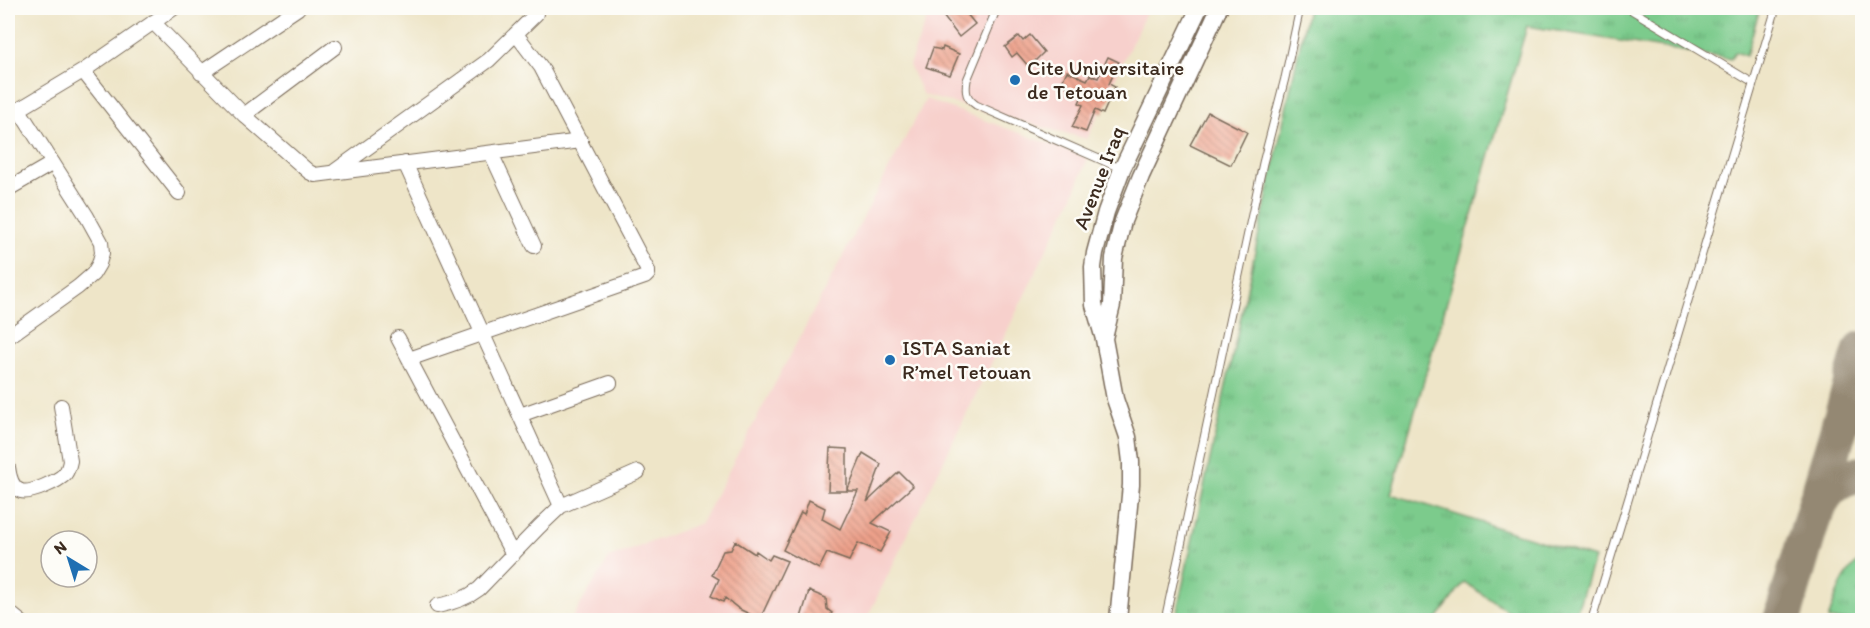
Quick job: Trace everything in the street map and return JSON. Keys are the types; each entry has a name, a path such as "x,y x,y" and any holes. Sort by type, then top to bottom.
{"street":[{"path":"8,337 78,287 93,273 102,253 101,242 53,163 13,113 83,71 174,8"},
{"path":"201,73 298,8"},
{"name":"Avenue Iraq","path":"1118,621 1131,462 1128,437 1115,399 1104,339 1094,306 1094,267 1100,234 1122,168 1199,8"},
{"name":"Avenue Iraq","path":"1104,339 1112,305 1114,258 1124,221 1141,176 1219,8"},
{"path":"333,173 489,60 536,14"},
{"path":"153,22 244,115 315,175 581,141"},
{"path":"409,359 645,278 648,274 541,67 516,34"},
{"path":"244,115 335,47"},
{"path":"83,71 179,193"},
{"path":"491,153 534,246"},
{"path":"8,189 53,163"},
{"path":"405,164 561,506"},
{"path":"398,338 513,555"},
{"path":"520,415 610,383"},
{"path":"8,467 14,485 20,491 36,489 63,475 69,469 70,461 61,405"},
{"path":"437,606 457,602 474,593 561,506 638,472"}],"lane":[{"path":"997,8 967,80 966,96 976,105 1122,168"},
{"path":"1165,621 1263,164 1300,8"},
{"path":"1628,8 1753,83"},
{"path":"1592,621 1776,8"},
{"path":"8,607 24,621"}],"shaded area":[{"name":"Cite Universitaire de Tetouan","path":"931,8 1148,8 1087,139 923,95 909,65"},
{"name":"ISTA Saniat R’mel Tetouan","path":"926,99 1088,158 1072,198 866,620 571,620 609,558 701,523"}],"green space":[{"path":"1308,8 1760,8 1746,56 1735,52 1731,59 1527,26 1391,494 1594,558 1574,620 1521,620 1464,582 1436,620 1175,620"},
{"path":"1862,558 1862,620 1828,620 1844,579"}],"building":[{"path":"955,8 962,8 975,24 959,37 943,16"},
{"path":"1030,35 1044,52 1029,67 1017,53 1012,57 1005,47 1019,36 1023,41"},
{"path":"943,47 959,54 950,75 926,67 933,48 942,50"},
{"path":"1108,57 1119,62 1109,84 1115,87 1103,114 1095,110 1086,132 1072,127 1083,105 1079,103 1083,94 1061,84 1067,71 1087,80 1090,75 1098,78"},
{"path":"1208,112 1247,132 1231,165 1190,145"},
{"path":"830,448 847,449 847,491 828,491"},
{"path":"863,453 881,464 867,502 899,472 913,486 872,523 891,532 880,552 858,543 849,561 827,553 819,569 783,550 801,512 804,514 809,500 825,508 822,519 840,529 858,491 847,491"},
{"path":"735,541 769,560 772,555 787,561 760,619 739,609 725,598 723,602 711,596 719,579 712,575 723,551 731,550"},
{"path":"809,591 826,598 827,609 832,613 827,621 800,621"}],"taxiway":[{"path":"1782,620 1862,350"},
{"path":"1817,509 1824,495 1834,484 1862,475"}],"place":[{"name":"Cite Universitaire de Tetouan","path":"1015,80"},
{"name":"ISTA Saniat R’mel Tetouan","path":"890,360"}]}
